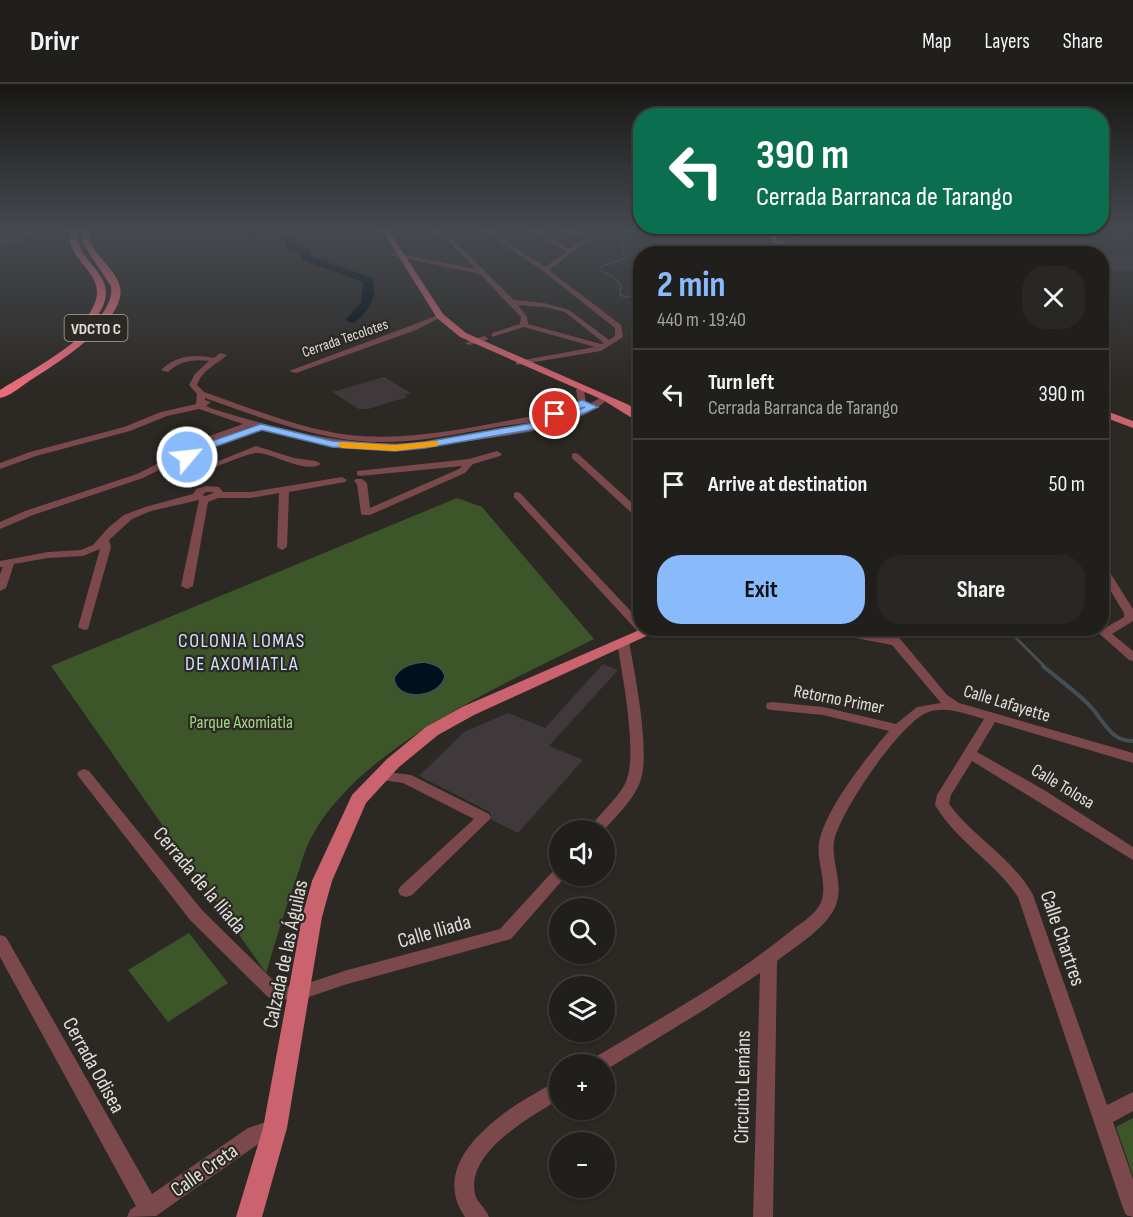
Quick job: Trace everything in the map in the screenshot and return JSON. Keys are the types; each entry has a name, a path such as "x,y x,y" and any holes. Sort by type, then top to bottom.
{"highway":[{"name":"VDCTO C","path":"0,386 70,338 89,321 101,304 103,292 98,281"},
{"name":"VDCTO C","path":"0,395 82,340 101,323 113,305 117,290 113,281"}],"main road":[{"path":"414,281 438,318 475,340 633,416"},
{"path":"521,363 607,398 626,407 633,414"},
{"path":"1109,415 1133,425"},
{"name":"Calzada de las Águilas","path":"249,1217 274,1128 312,917 322,881 358,800 380,776 432,731 468,711 638,636"}],"street":[{"path":"490,281 525,317 524,326"},
{"path":"521,363 590,351 619,337 618,327 558,281"},
{"path":"512,302 544,305 567,311 606,345"},
{"name":"Cerrada Tecolotes","path":"293,371 438,318"},
{"path":"495,335 524,326 606,345"},
{"path":"223,355 200,372 194,380 194,385 201,394 273,418 345,437 393,440 418,438 555,414 582,403 593,407"},
{"path":"165,370 179,360 202,357 215,360"},
{"path":"580,390 582,403"},
{"path":"200,406 201,394"},
{"path":"0,466 33,454 128,429 164,414 200,406 217,399"},
{"path":"172,455 187,455 247,427 261,426 332,444 395,448 425,445 558,422 593,407 603,400"},
{"path":"210,411 228,403"},
{"path":"200,406 247,427"},
{"path":"261,426 273,418"},
{"path":"0,526 98,488 140,476 156,469 172,455 273,418"},
{"path":"189,474 256,449 316,464"},
{"path":"0,588 5,563 48,555 83,553 97,548 113,529 128,517 148,509 202,495 250,495 342,480 351,483 359,477 470,462 496,454"},
{"path":"187,455 189,474 202,495 187,586"},
{"path":"575,456 633,509"},
{"path":"359,477 366,513 462,471 470,462"},
{"path":"282,547 284,489"},
{"path":"517,495 633,613"},
{"path":"84,627 106,547 105,541"},
{"path":"1109,581 1130,613 1130,618 1109,627"},
{"path":"863,636 896,642"},
{"name":"Calle Lafayette","path":"891,636 943,698 954,706 1133,758"},
{"path":"1107,636 1133,657"},
{"path":"604,820 629,789 635,776 636,754 628,667 623,642"},
{"name":"Retorno Primer","path":"772,706 823,711 899,729"},
{"path":"615,1054 769,958 825,911 831,892 826,843 836,817 866,771 899,729 922,710 954,706"},
{"name":"Calle Chartres","path":"991,718 944,795 942,806 950,819 1017,881 1025,895 1133,1208"},
{"name":"Calle Tolosa","path":"970,754 1039,794 1133,854"},
{"name":"Cerrada de la Iliada","path":"84,774 196,915 223,944 274,992 297,994"},
{"path":"380,776 406,778 484,818 406,891"},
{"name":"Calle Iliada","path":"297,994 344,978 505,934 549,885"},
{"name":"Cerrada Odisea","path":"0,942 143,1213"},
{"name":"Circuito Lemáns","path":"763,1217 769,958"},
{"path":"479,1217 467,1205 464,1192 464,1179 474,1154 485,1140 549,1096"},
{"path":"1102,1118 1133,1101"},
{"name":"Calle Creta","path":"143,1213 255,1135 274,1128"}],"green space":[{"name":"Parque Axomiatla","path":"457,498 482,507 594,639 519,676 437,721 398,747 363,775 333,805 305,851 266,973 51,666"},
{"path":"189,933 228,983 168,1022 128,970"},
{"path":"1133,1118 1133,1176 1116,1127"}],"water":[{"path":"424,662 442,670 445,676 442,683 436,689 419,695 402,691 394,678 397,674 407,666"}],"building":[{"path":"384,377 411,393 404,395 408,397 368,409 359,409 332,392"},
{"path":"603,664 618,670 549,746 583,760 518,833 492,820 490,812 419,776 464,732 508,713 545,728"}],"waterway":[{"path":"351,320 367,303 368,281"},
{"path":"617,281 621,285 620,295 633,296"},
{"path":"1014,636 1045,667"},
{"path":"1043,666 1086,701 1113,734 1133,741"}],"slow traffic":[{"path":"342,445 395,448 435,444"}],"district":[{"name":"COLONIA LOMAS DE AXOMIATLA","path":"242,652"}],"route":[{"path":"187,457 189,452 261,426 332,444 395,448 496,434 558,422 593,407 582,403 555,414"}]}
